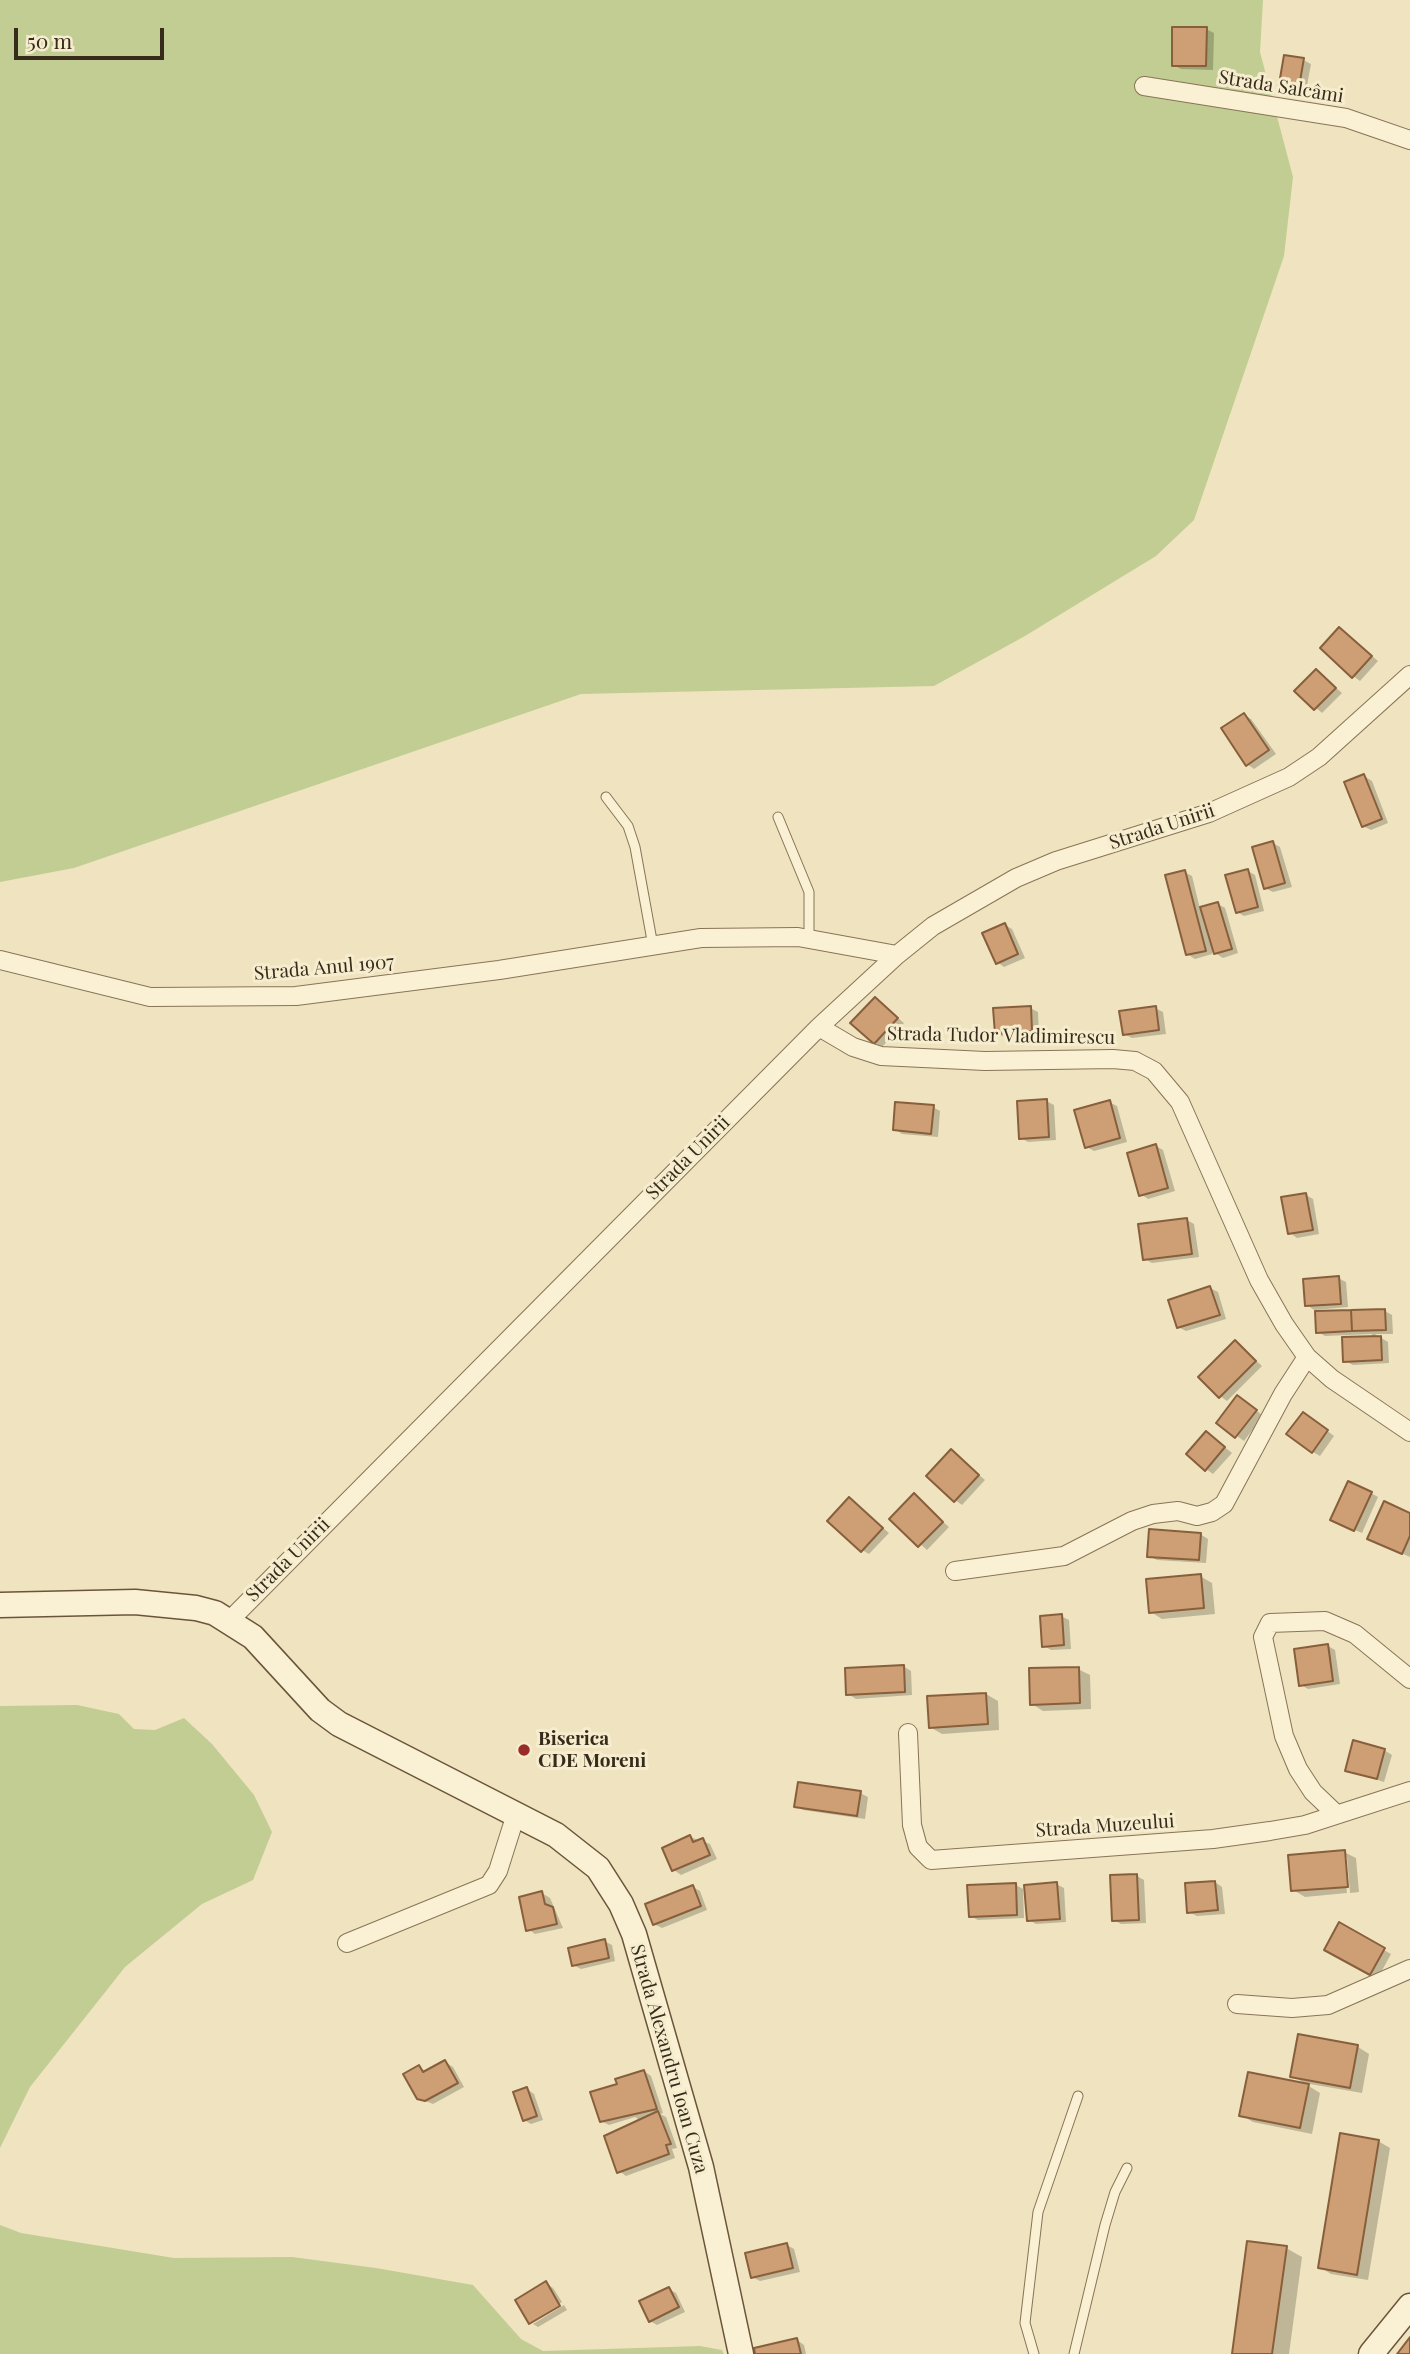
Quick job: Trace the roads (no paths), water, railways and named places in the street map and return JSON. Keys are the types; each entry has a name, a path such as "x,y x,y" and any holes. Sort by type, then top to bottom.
{"main road":[{"name":"Strada Unirii","path":"0,1605 135,1602 196,1608 230,1620"},
{"name":"Strada Alexandru Ioan Cuza","path":"230,1620 253,1637 320,1710 339,1724 516,1814 577,1850 598,1868 621,1904 634,1934 701,2167 741,2354"},
{"path":"1370,2354 1410,2306"}],"street":[{"name":"Strada Salcâmi","path":"1144,86 1346,118 1410,140"},
{"name":"Strada Unirii","path":"230,1620 819,1027 897,955 933,926 1016,878 1056,861 1209,813 1289,777 1319,757 1410,675"},
{"name":"Strada Anul 1907","path":"0,960 150,997 296,996 499,970 701,938 755,935 809,939 897,955"},
{"name":"Strada Tudor Vladimirescu","path":"819,1027 853,1047 881,1056 985,1061 1112,1059 1135,1062 1154,1071 1180,1102 1259,1280 1307,1357 1332,1379 1410,1432"},
{"path":"955,1571 1064,1556 1132,1521 1153,1514 1178,1511 1197,1516 1212,1512 1224,1504 1283,1394 1307,1357"},
{"path":"1335,1813 1313,1792 1298,1769 1284,1736 1264,1637 1269,1623 1325,1621 1355,1634 1410,1679"},
{"name":"Strada Muzeului","path":"908,1733 912,1825 918,1847 931,1860 1213,1839 1305,1825 1335,1813 1410,1791"},
{"path":"347,1943 489,1885 498,1871 516,1814"},
{"path":"1237,2004 1292,2008 1328,2005 1410,1969"}],"lane":[{"path":"606,797 628,826 635,847 653,946"},
{"path":"778,817 809,892 809,939"},
{"path":"1034,2354 1025,2323 1038,2212 1078,2096"},
{"path":"1074,2354 1105,2225 1115,2192 1128,2168"}],"place":[{"name":"Biserica CDE Moreni","path":"524,1750"}]}
